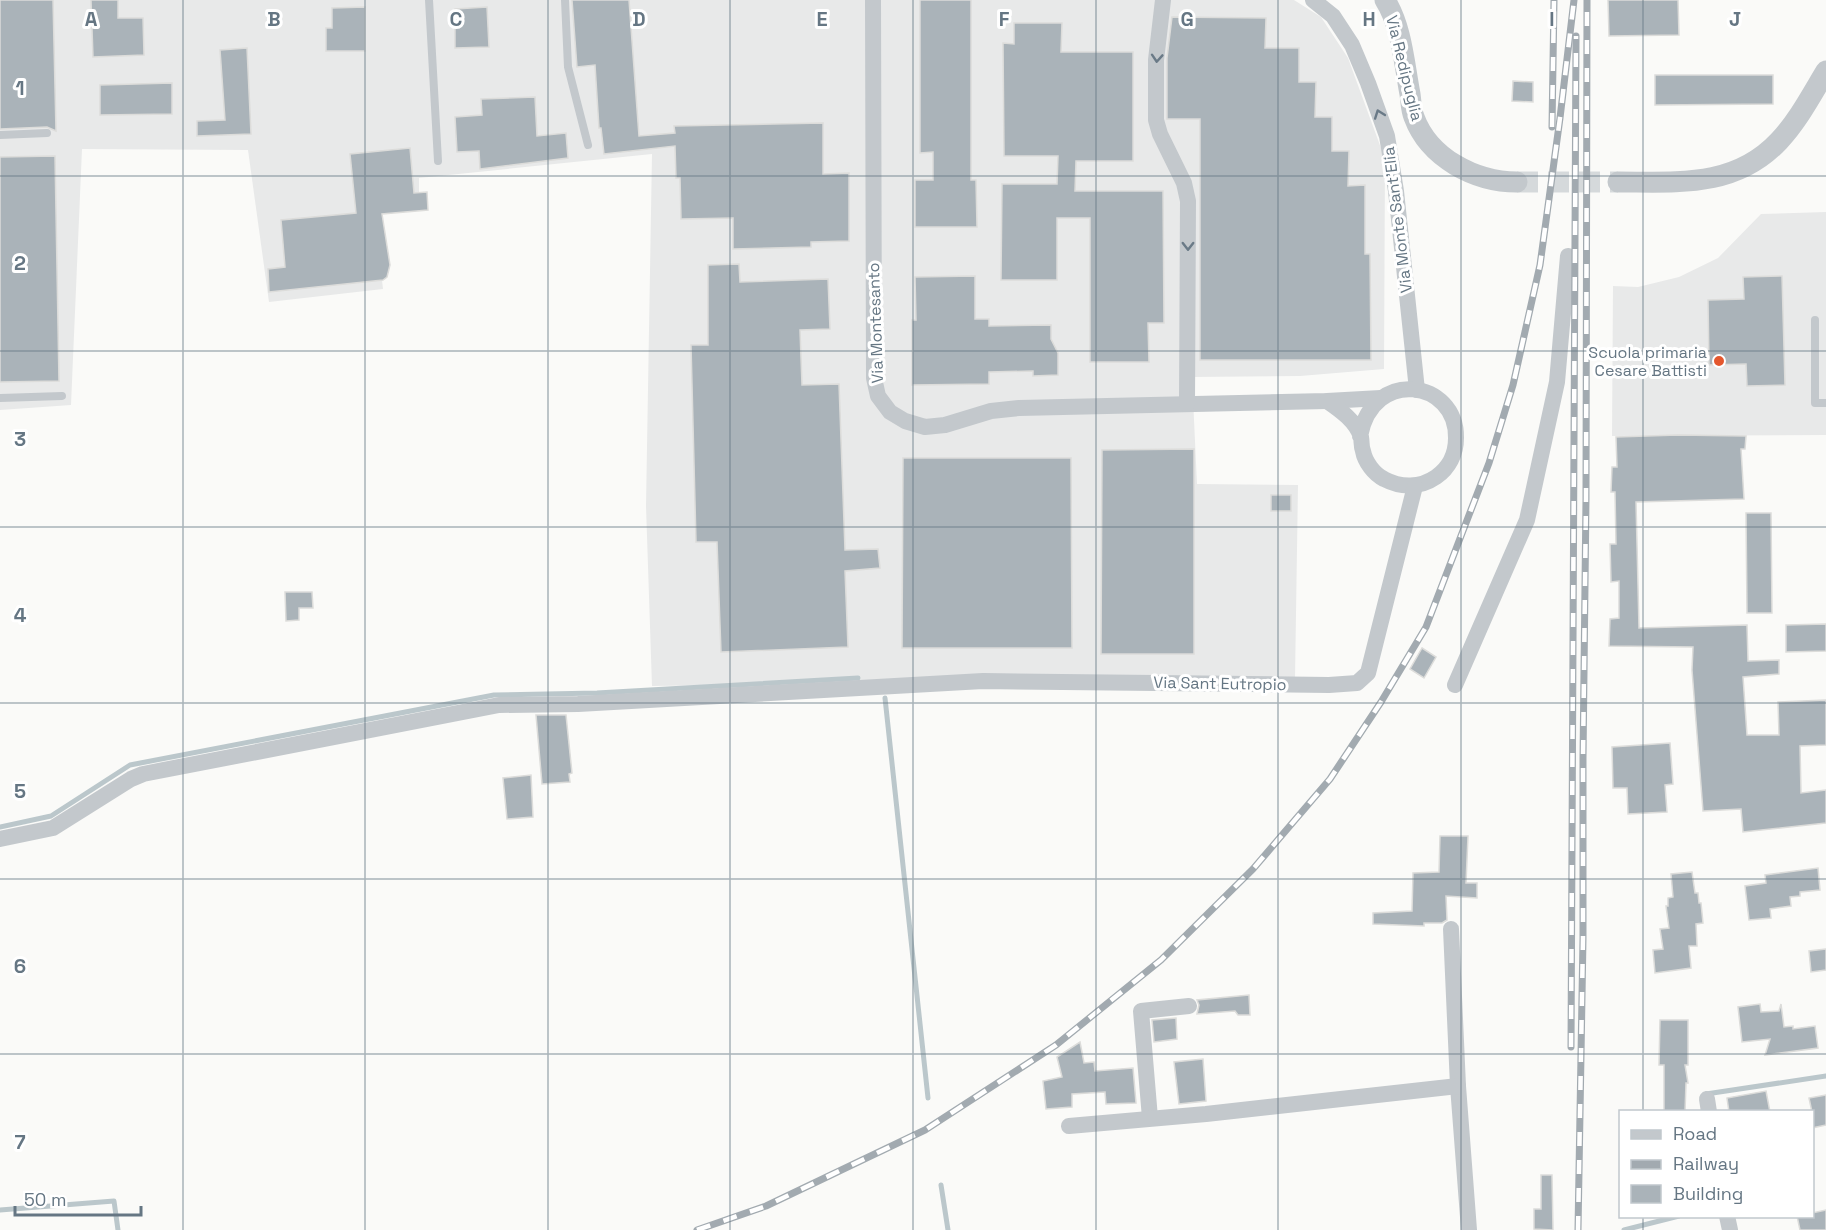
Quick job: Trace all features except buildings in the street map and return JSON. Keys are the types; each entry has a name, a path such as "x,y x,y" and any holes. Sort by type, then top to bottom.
{"street":[{"name":"Via Montesanto","path":"873,0 874,378 878,396 890,411 905,421 925,427 945,425 991,411 1019,408 1381,398"},
{"path":"1163,0 1156,60 1156,120 1160,134 1181,174 1188,201 1187,404"},
{"name":"Via Monte Sant'Elia","path":"1313,0 1333,16 1352,45 1387,136 1396,191 1417,390"},
{"name":"Via Redipuglia","path":"1384,0 1390,9 1400,38 1414,117 1432,146 1466,172 1485,179 1517,182"},
{"path":"1618,182 1709,180 1737,171 1756,160 1779,141 1826,71"},
{"path":"1455,685 1527,520 1557,382 1568,256"},
{"path":"1404,389 1417,390 1431,394 1452,416 1456,446 1451,460 1442,472 1430,481 1415,486 1398,485 1383,478 1367,460 1360,436 1363,421 1370,408 1381,398 1404,389"},
{"path":"1327,401 1340,410 1360,436"},
{"name":"Via Sant Eutropio","path":"0,839 53,828 131,778 143,774 499,705 578,704 983,681 1317,685 1357,683 1368,673 1415,486"},
{"path":"1451,929 1458,1086 1468,1230"},
{"path":"1150,1118 1140,1011 1189,1006"},
{"path":"1069,1126 1206,1114 1458,1086"}],"lane":[{"path":"429,0 438,161"},
{"path":"565,0 568,67 588,145"},
{"path":"0,135 47,133"},
{"path":"1815,320 1815,403 1826,403"},
{"path":"0,398 62,396"}],"shaded area":[{"path":"0,0 1294,0 1321,17 1348,58 1385,159 1384,369 1300,376 1192,377 1197,484 1298,485 1295,678 652,686 646,506 652,154 419,178 419,206 374,210 383,289 269,302 248,150 82,149 71,405 0,410"},
{"name":"Scuola primaria Cesare Battisti","path":"1826,212 1826,435 1612,436 1613,286 1638,287 1679,277 1718,258 1761,214"}],"waterway":[{"path":"0,827 51,816 130,765 494,695 597,693 858,678"},
{"path":"885,698 928,1098"},
{"path":"1706,1094 1826,1076"},
{"path":"941,1185 948,1230"},
{"path":"0,1210 114,1201 118,1230"},
{"path":"1624,1230 1671,1218"}],"tunnel":[{"path":"1517,182 1618,182"}],"railway":[{"path":"1552,127 1554,0"},
{"path":"697,1230 766,1206 925,1130 1056,1045 1161,960 1253,869 1330,779 1381,702 1426,627 1489,463 1513,385 1540,265 1574,0"},
{"path":"1578,1230 1583,938 1587,0"},
{"path":"1571,1047 1576,36"}],"place":[{"name":"Scuola primaria Cesare Battisti","path":"1719,361"}]}
